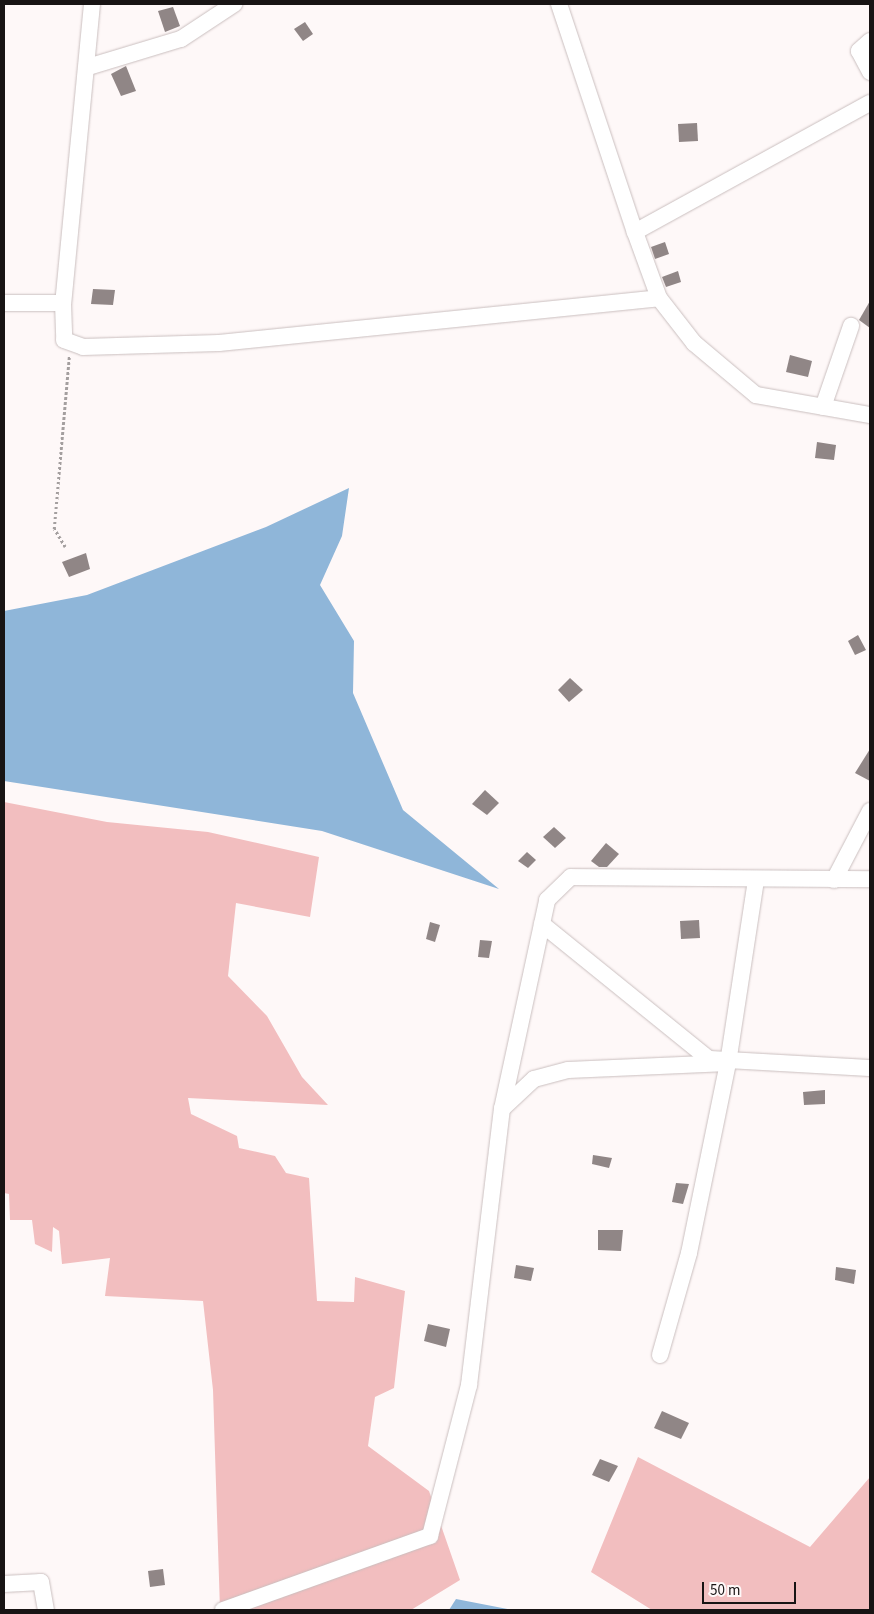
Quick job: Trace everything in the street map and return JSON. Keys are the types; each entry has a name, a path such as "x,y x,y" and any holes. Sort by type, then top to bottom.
{"street":[{"path":"92,4 88,67 63,304 64,340 82,347 219,343 659,298"},
{"path":"88,67 181,39 234,4"},
{"path":"559,4 634,232 659,298 694,343 756,395 870,415"},
{"path":"870,41 859,51 870,72"},
{"path":"634,232 870,103"},
{"path":"4,303 63,304"},
{"path":"823,406 851,326"},
{"path":"834,880 870,811"},
{"path":"223,1610 430,1536 469,1385 502,1109 547,900 571,877 756,880 870,879"},
{"path":"660,1356 689,1253 728,1063 756,880"},
{"path":"542,924 708,1059 728,1063"},
{"path":"502,1109 534,1078 568,1070 728,1063 870,1068"},
{"path":"4,1584 41,1582 46,1610"}],"path":[{"path":"65,547 54,529 70,342"}],"shaded area":[{"path":"4,802 107,822 208,832 319,857 310,917 236,903 228,976 267,1016 302,1077 328,1105 188,1098 191,1114 237,1136 239,1148 275,1156 286,1173 309,1178 317,1301 354,1302 355,1277 405,1291 394,1388 375,1397 368,1446 429,1491 460,1580 411,1610 220,1610 213,1390 203,1301 105,1296 110,1258 62,1264 59,1231 53,1227 52,1252 35,1244 32,1220 10,1220 9,1194 4,1193"},
{"path":"638,1457 810,1547 870,1477 870,1610 652,1610 591,1572"}],"water":[{"path":"349,488 342,536 320,585 354,641 353,693 403,810 499,889 322,831 4,781 4,611 87,595 266,527"},
{"path":"456,1599 512,1610 449,1610"}],"building":[{"path":"173,7 180,26 165,32 158,11"},
{"path":"305,22 313,34 303,41 294,29"},
{"path":"126,66 136,91 121,96 111,74"},
{"path":"697,123 698,141 679,142 678,124"},
{"path":"665,242 669,254 655,259 651,247"},
{"path":"678,271 681,282 666,287 662,277"},
{"path":"93,289 115,290 113,305 91,304"},
{"path":"870,301 870,328 859,320"},
{"path":"790,355 812,361 808,377 786,372"},
{"path":"817,442 836,445 834,460 815,458"},
{"path":"86,553 90,569 69,577 62,562"},
{"path":"858,635 866,650 855,655 848,641"},
{"path":"570,678 583,690 569,702 558,690"},
{"path":"870,749 870,781 855,773"},
{"path":"485,790 499,803 487,815 472,804"},
{"path":"554,827 566,838 555,848 543,837"},
{"path":"606,843 619,854 607,867 599,867 591,861"},
{"path":"527,852 536,860 528,868 518,861"},
{"path":"699,920 700,938 681,939 680,921"},
{"path":"430,922 440,925 435,942 426,939"},
{"path":"480,940 492,941 489,958 478,957"},
{"path":"825,1090 825,1104 804,1105 803,1092"},
{"path":"593,1155 612,1158 609,1168 592,1164"},
{"path":"676,1183 689,1184 683,1204 672,1202"},
{"path":"598,1230 623,1230 621,1251 598,1250"},
{"path":"516,1265 534,1268 531,1281 514,1278"},
{"path":"836,1267 856,1270 854,1284 835,1280"},
{"path":"428,1324 450,1329 446,1347 424,1341"},
{"path":"662,1411 689,1423 681,1439 654,1428"},
{"path":"600,1459 618,1466 609,1482 592,1475"},
{"path":"163,1569 165,1585 150,1587 148,1571"}]}
